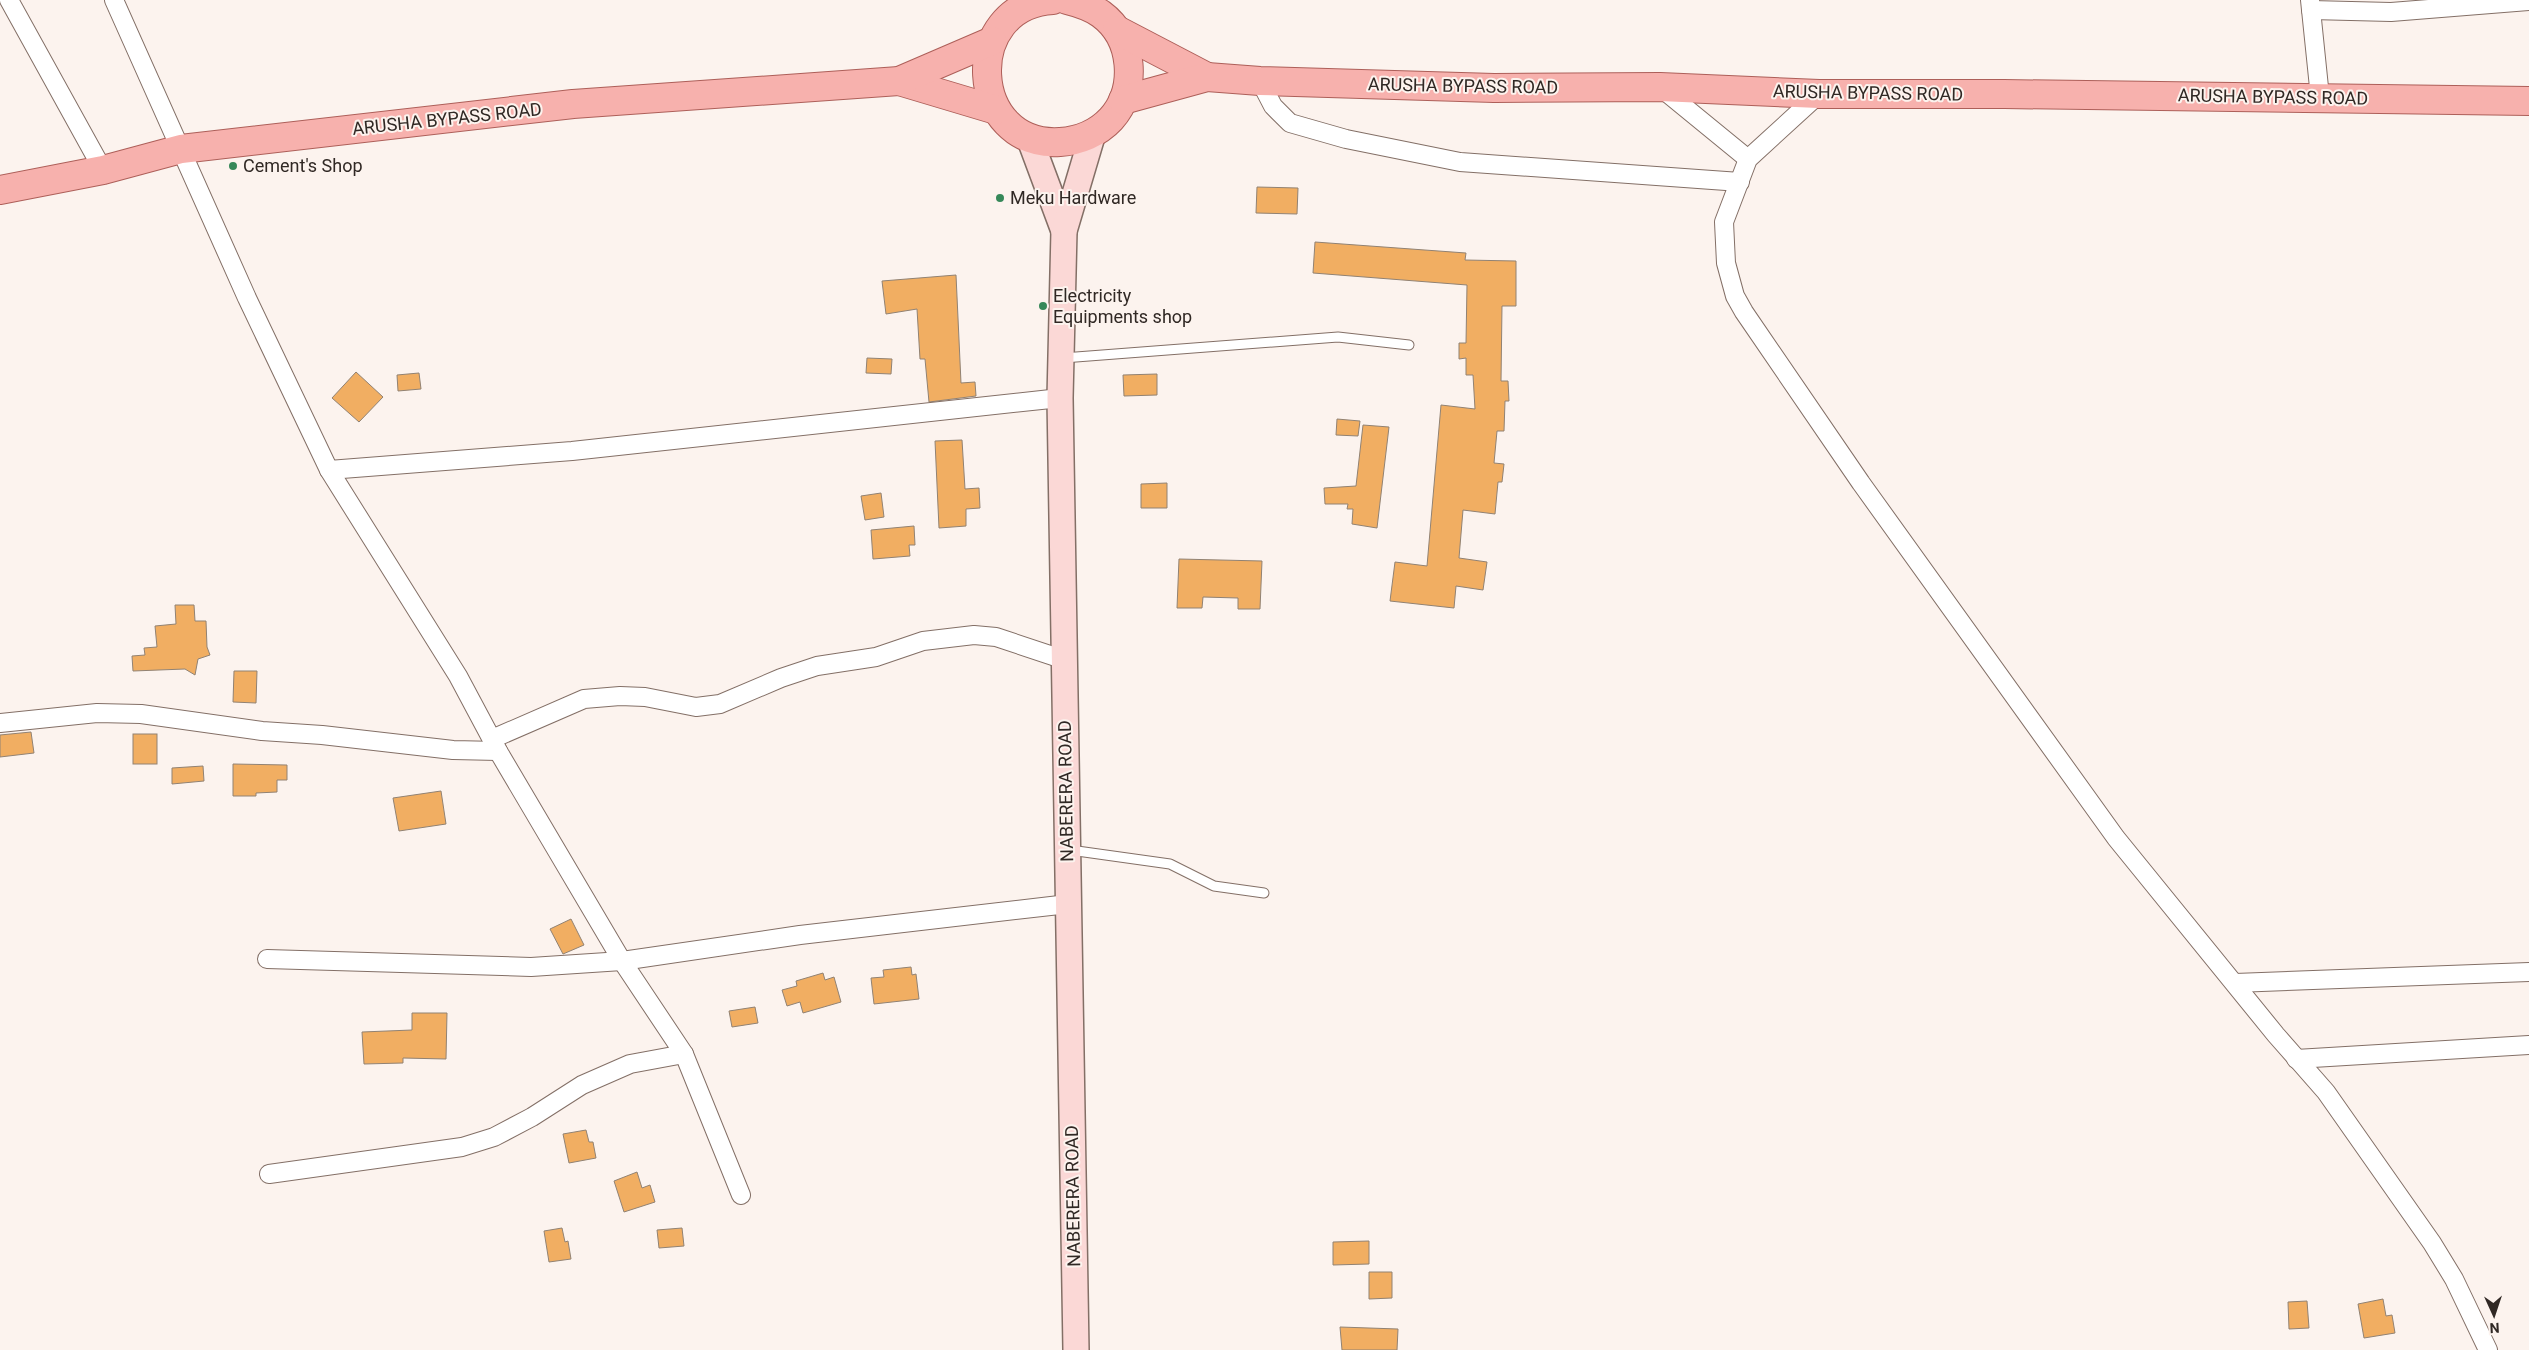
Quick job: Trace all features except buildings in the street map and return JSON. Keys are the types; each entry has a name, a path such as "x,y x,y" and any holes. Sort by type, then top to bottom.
{"main road":[{"name":"ARUSHA BYPASS ROAD","path":"1053,0 1028,3 1006,20 992,41 985,64 987,87 996,110 1010,126 1029,137 1051,142 1073,141 1093,133 1111,119 1123,100 1129,76 1127,52 1117,30 1102,14 1077,1"},
{"name":"ARUSHA BYPASS ROAD","path":"1117,30 1207,77"},
{"name":"ARUSHA BYPASS ROAD","path":"0,190 102,170 181,148 573,104 899,82 992,41"},
{"name":"ARUSHA BYPASS ROAD","path":"1123,100 1207,77 1260,82 1494,88 1660,87 1819,94 2529,100"},
{"name":"ARUSHA BYPASS ROAD","path":"899,82 996,110"}],"street":[{"path":"9,0 102,170"},
{"path":"114,0 247,298 329,470 366,533 448,659 495,745 622,961 660,1015 684,1054 741,1195"},
{"path":"2320,97 2310,5 2391,12 2529,1"},
{"path":"1260,82 1273,106 1290,123 1356,140 1460,162 1740,182"},
{"path":"1660,87 1748,159"},
{"path":"1819,94 1748,159 1724,222 1724,245 1733,288 1744,312 1861,483 2116,838 2296,1059 2326,1092 2432,1243 2454,1279 2488,1350"},
{"name":"NABERERA ROAD","path":"1076,1350 1060,398 1064,232 1093,133"},
{"name":"NABERERA ROAD","path":"1029,137 1064,232"},
{"path":"329,470 572,451 1060,398"},
{"path":"0,723 97,713 141,714 262,731 322,735 453,750 495,745 584,699 636,696 696,707 720,704 781,678 817,666 876,657 923,641 974,635 996,637 1065,660"},
{"path":"267,959 531,967 622,961 800,935 1068,904"},
{"path":"2235,983 2529,972"},
{"path":"2296,1059 2529,1045"},
{"path":"269,1174 462,1147 494,1137 532,1117 582,1085 630,1064 684,1054"}],"lane":[{"path":"1061,358 1338,337 1409,345"},
{"path":"1067,850 1170,864 1214,886 1264,893"}],"place":[{"name":"Cement's Shop","path":"233,166"},
{"name":"Meku Hardware","path":"1000,198"},
{"name":"Electricity Equipments shop","path":"1043,306"}]}
